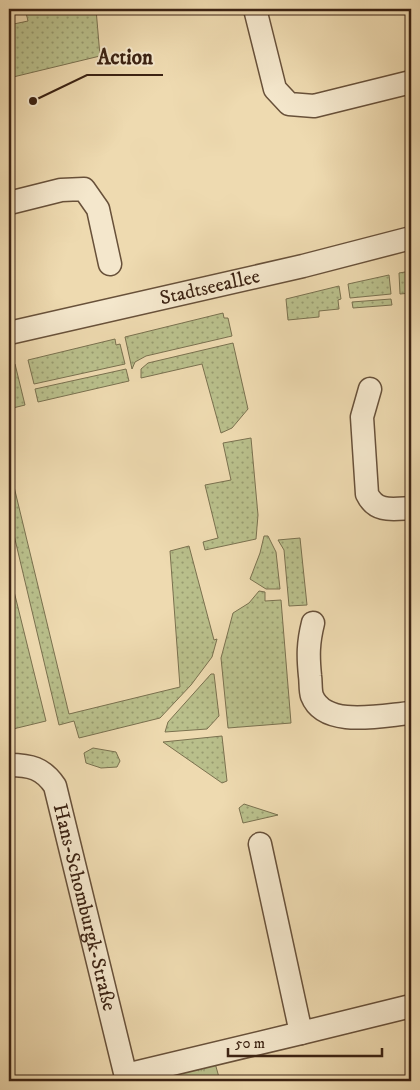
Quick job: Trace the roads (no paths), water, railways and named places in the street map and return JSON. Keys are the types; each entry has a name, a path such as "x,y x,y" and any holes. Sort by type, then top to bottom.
{"street":[{"path":"255,9 275,89 289,104 314,106 411,82"},
{"path":"9,203 67,189 84,189 98,209 110,264"},
{"name":"Stadtseeallee","path":"9,333 303,266 411,238"},
{"path":"370,389 362,417 366,494 370,502 378,507 392,509 411,508"},
{"path":"313,623 308,646 312,695 320,708 331,715 347,718 411,713"},
{"name":"Hans-Schomburgk-Straße","path":"9,765 32,766 47,773 56,786 126,1078"},
{"path":"260,844 301,1033"},
{"path":"126,1078 411,1006"}],"place":[{"name":"Action","path":"33,101"}]}
